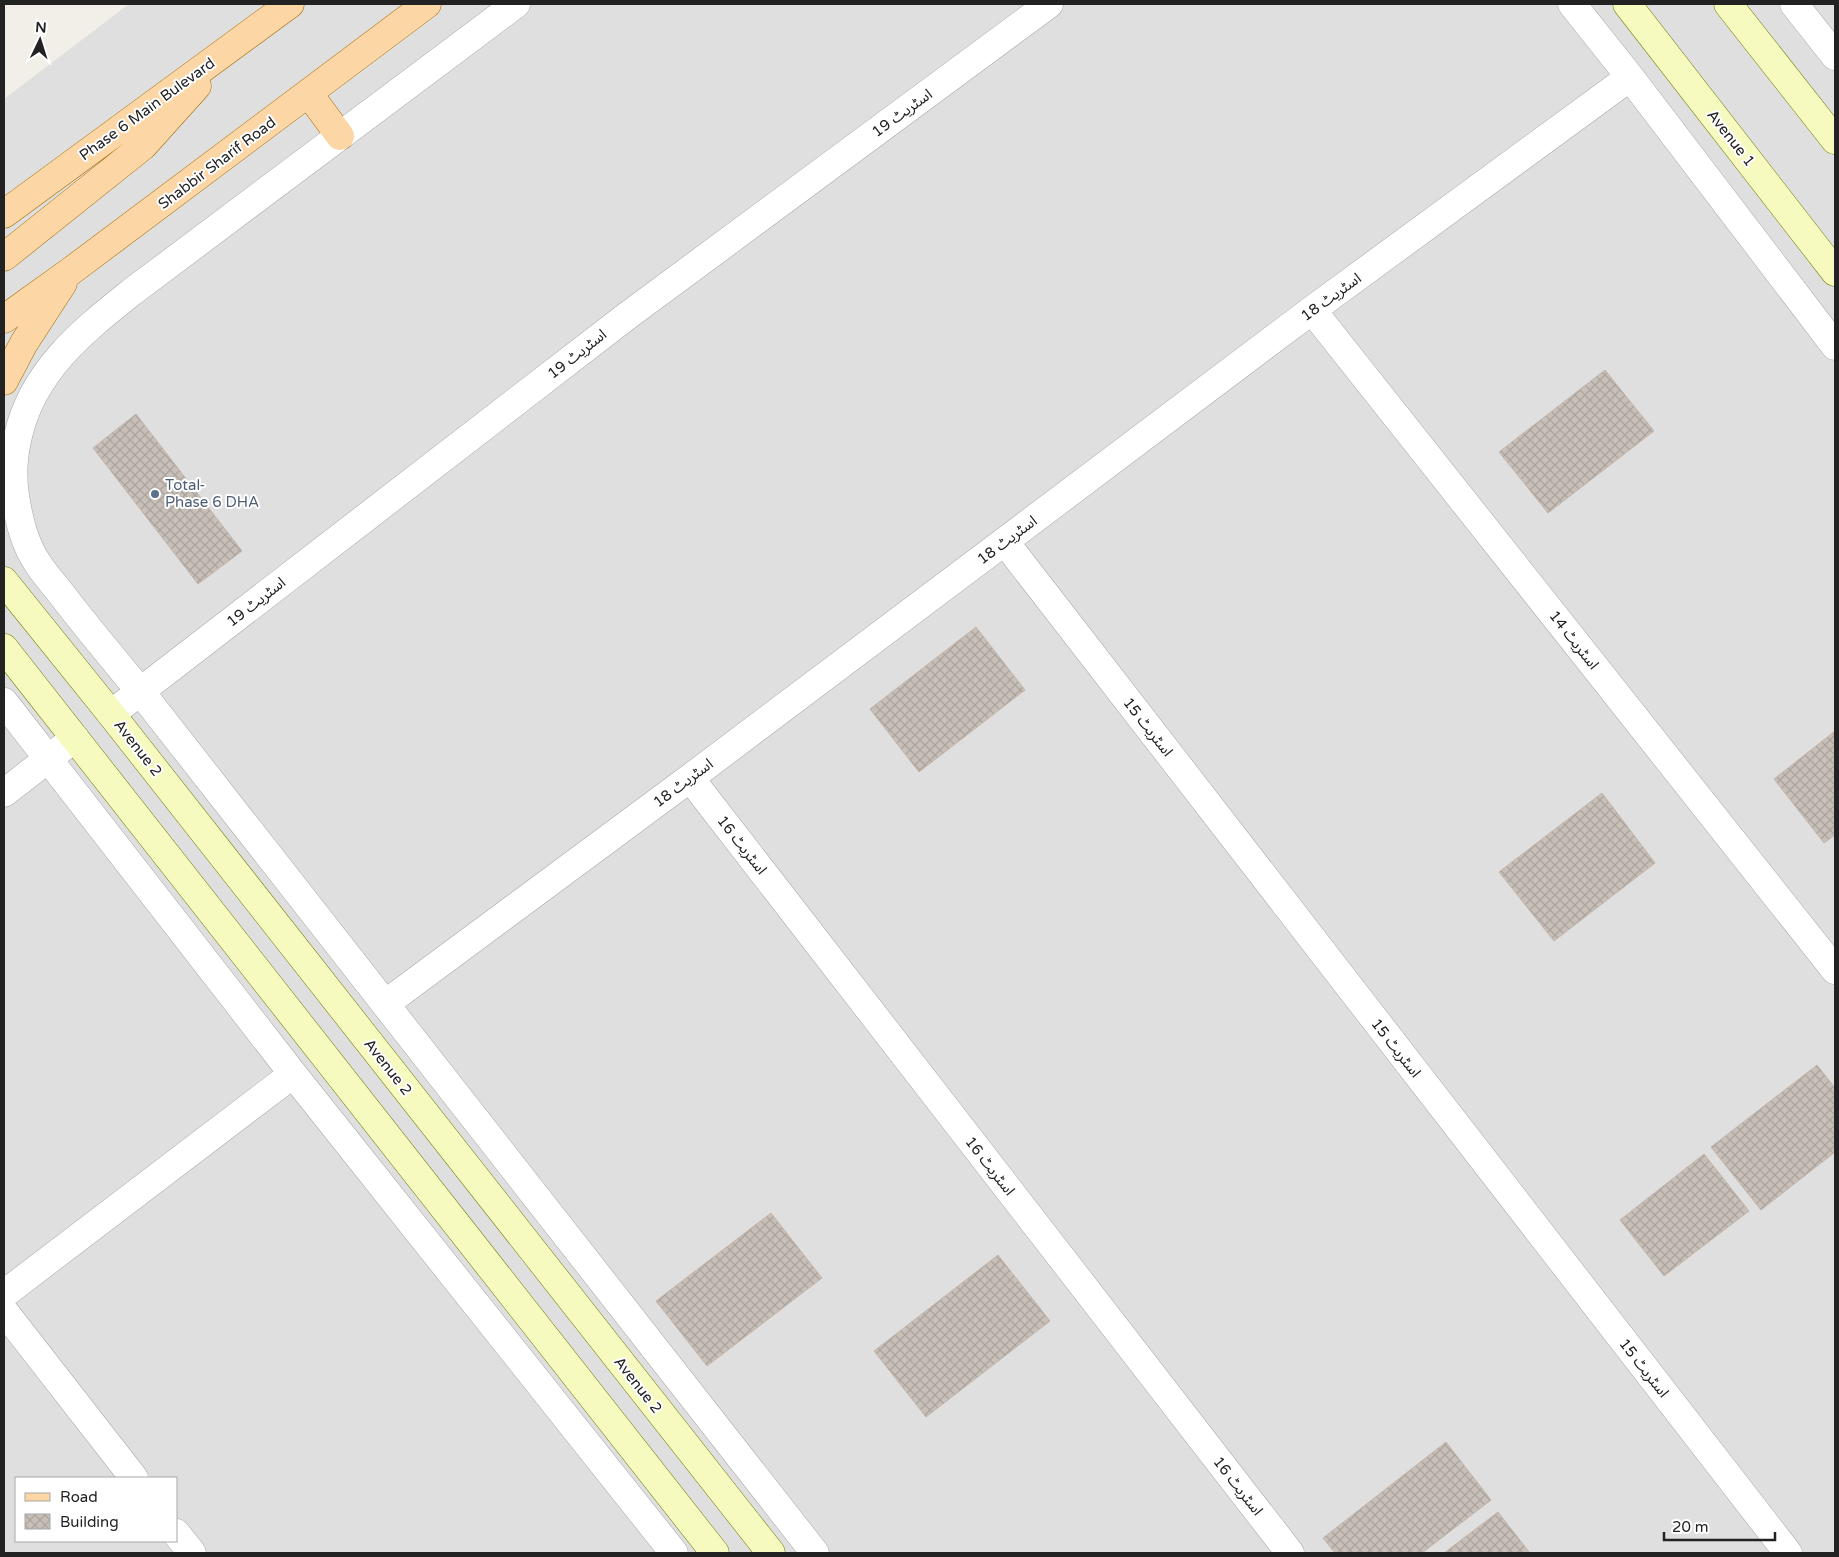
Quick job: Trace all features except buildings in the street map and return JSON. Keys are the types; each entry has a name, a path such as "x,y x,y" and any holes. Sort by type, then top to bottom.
{"main road":[{"name":"Phase 6 Main Bulevard","path":"4,214 290,4"},
{"name":"Shabbir Sharif Road","path":"4,318 71,271 427,4"},
{"name":"Avenue 1","path":"1627,4 1835,272"},
{"path":"1728,4 1835,140"},
{"path":"4,256 143,146 237,43"},
{"path":"309,94 340,136"},
{"path":"4,381 24,343 71,271"},
{"name":"Avenue 2","path":"4,581 111,714 771,1553"},
{"path":"4,648 715,1553"}],"street":[{"path":"516,4 133,291 77,337 56,360 34,391 22,418 14,453 13,483 22,533 38,564 140,691 815,1553"},
{"name":"اسٹریٹ 19","path":"111,714 627,316 1049,4"},
{"path":"1572,4 1835,346"},
{"path":"1794,4 1835,56"},
{"name":"اسٹریٹ 18","path":"385,1004 690,778 1312,310 1630,77"},
{"name":"اسٹریٹ 14","path":"1312,310 1835,970"},
{"name":"اسٹریٹ 15","path":"1005,542 1788,1553"},
{"path":"4,702 293,1074 674,1553"},
{"path":"4,793 75,738"},
{"name":"اسٹریٹ 16","path":"690,778 1290,1553"},
{"path":"4,1294 293,1074"},
{"path":"4,1311 133,1477"},
{"path":"178,1536 192,1553"}],"shaded area":[{"path":"129,4 1835,4 1835,1553 4,1553 4,99"}],"place":[{"name":"Total- Phase 6 DHA","path":"155,494"}]}
